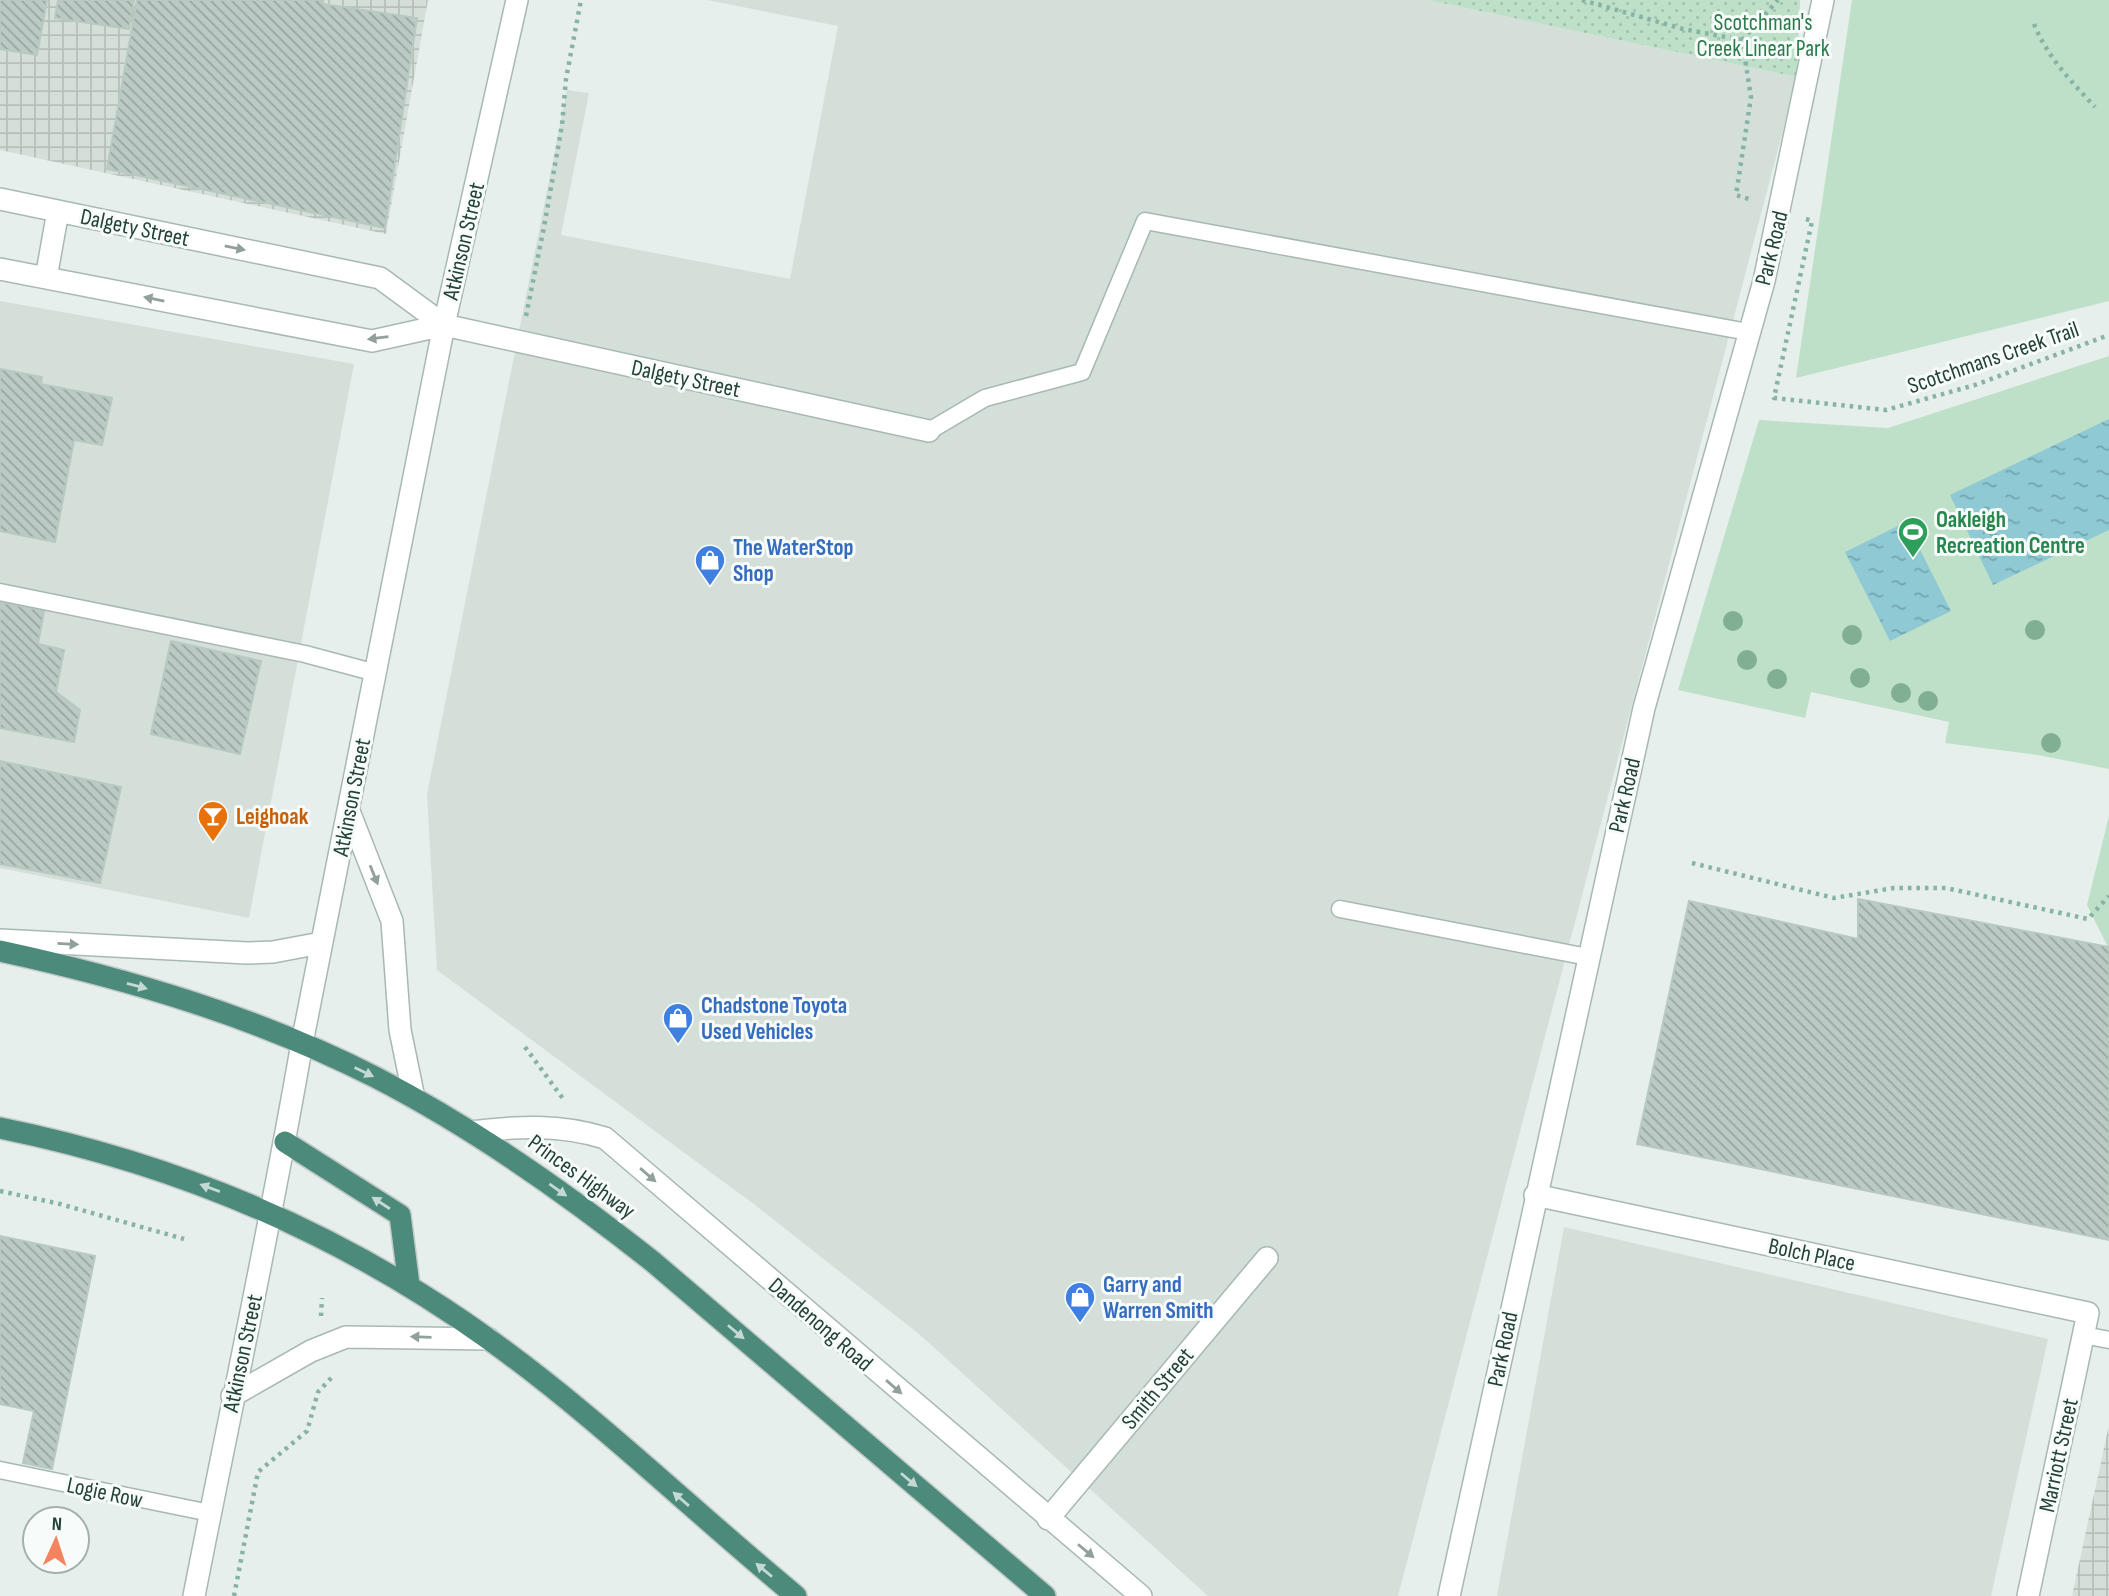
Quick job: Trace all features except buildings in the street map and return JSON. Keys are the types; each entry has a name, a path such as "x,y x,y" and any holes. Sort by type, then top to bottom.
{"highway":[{"name":"Princes Highway","path":"0,951 190,1001 302,1044 414,1098 472,1132 595,1216 652,1261 1045,1596"},
{"path":"0,1128 121,1157 273,1214 340,1245 409,1285 489,1339 569,1402 796,1596"},
{"path":"285,1142 400,1215 409,1285"}],"street":[{"name":"Atkinson Street","path":"194,1596 232,1396 273,1214 321,943 444,325 517,0"},
{"name":"Park Road","path":"1448,1596 1644,708 1781,210 1822,5"},
{"name":"Dalgety Street","path":"0,199 380,278 444,325 929,431"},
{"name":"Dalgety Street","path":"46,278 58,211"},
{"name":"Dalgety Street","path":"0,269 372,341 444,325"},
{"path":"349,811 392,921 399,1025 414,1098"},
{"path":"0,940 247,953 273,952 321,943"},
{"name":"Dandenong Road","path":"472,1132 527,1125 576,1130 605,1138 1140,1596"},
{"name":"Bolch Place","path":"1535,1195 2088,1313"},
{"name":"Smith Street","path":"1048,1519 1267,1258"},
{"name":"Marriott Street","path":"2028,1596 2088,1313"},
{"path":"232,1396 311,1351 346,1337 489,1339"}],"lane":[{"path":"929,431 985,398 1082,372 1145,221 1748,332"},
{"path":"0,592 293,651 376,673"},
{"path":"1340,909 1588,957"},
{"path":"2084,1335 2109,1340"},
{"name":"Logie Row","path":"0,1470 210,1513"}],"path":[{"path":"524,325 562,125 566,79 581,0"},
{"path":"1582,0 1683,29 1742,40"},
{"path":"1742,40 1778,0"},
{"path":"2034,24 2043,48 2095,107"},
{"path":"1736,195 1751,97 1742,40"},
{"name":"Scotchmans Creek Trail","path":"1812,222 1774,398 1886,410 1975,385 2109,335"},
{"path":"1692,863 1835,898 1894,888 1946,888 2088,919 2109,896"},
{"path":"525,1047 562,1098 605,1138"},
{"path":"0,1191 60,1203 184,1239"},
{"path":"234,1596 258,1472 307,1431"}],"shaded area":[{"path":"0,0 428,0 386,234 0,150"},
{"path":"707,0 1427,0 1797,77 1398,1596 1208,1596 919,1334 755,1205 437,970 427,794 567,90 589,93 561,235 790,279 838,26"},
{"path":"0,301 354,364 249,918 0,868"},
{"path":"1564,1227 2048,1339 1991,1596 1497,1596"},
{"path":"2109,1425 2109,1596 2072,1596"}],"green space":[{"name":"Scotchman's Creek Linear Park","path":"1427,0 1800,0 1797,77"},
{"path":"1852,0 2109,0 2109,301 1796,378"},
{"name":"Oakleigh Recreation Centre","path":"2109,356 2109,769 2038,755 1945,743 1949,722 1811,692 1805,718 1678,690 1759,420 1888,428"},
{"path":"2109,816 2109,949 2087,905"}],"water":[{"path":"2109,419 2109,530 1993,585 1950,495"},
{"path":"1906,522 1951,611 1890,641 1845,552"}],"place":[{"name":"Oakleigh Recreation Centre","path":"1913,559"},
{"name":"The WaterStop Shop","path":"710,587"},
{"name":"Leighoak","path":"213,843"},
{"name":"Chadstone Toyota Used Vehicles","path":"678,1045"},
{"name":"Garry and Warren Smith","path":"1080,1324"}]}
